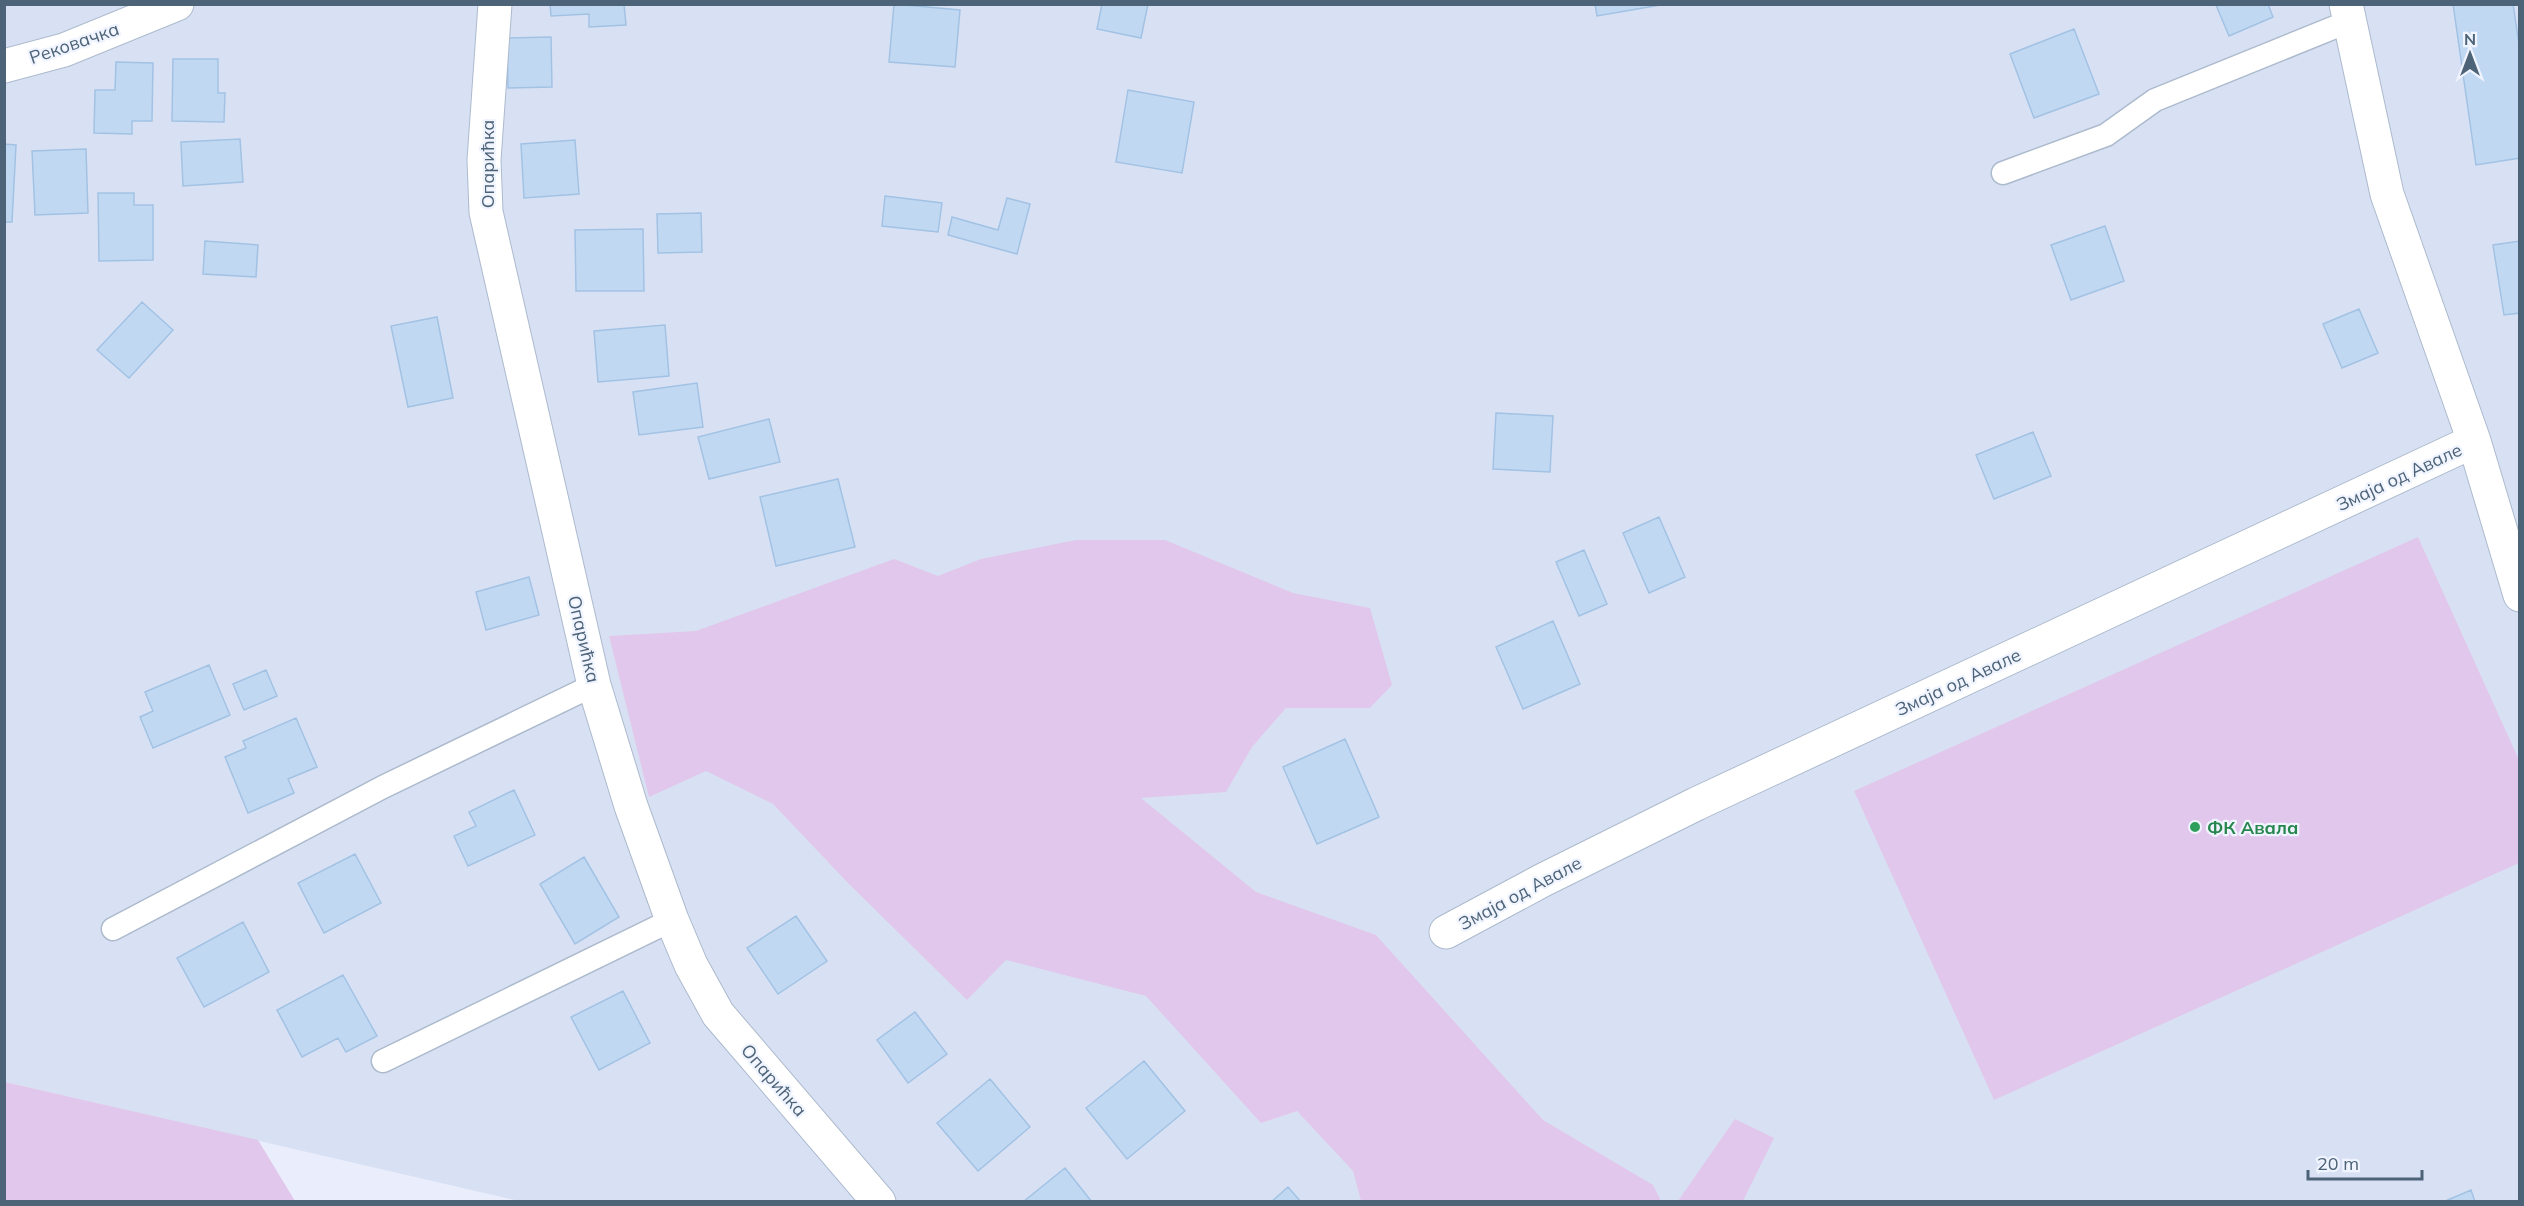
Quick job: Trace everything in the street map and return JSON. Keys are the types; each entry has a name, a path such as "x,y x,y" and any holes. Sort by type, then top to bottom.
{"street":[{"name":"Рековачка","path":"4,66 64,50 177,4"},
{"name":"Опарићка","path":"495,4 484,160 486,212 594,685 631,806 672,920 691,965 718,1014 879,1202"},
{"name":"Змаја од Авале","path":"2348,13 2387,194 2474,441 2520,595"},
{"name":"Змаја од Авале","path":"1446,932 1543,880 1696,804 2474,441"}],"lane":[{"path":"2003,173 2106,135 2155,100 2348,13"},
{"path":"113,929 383,787 594,685"},
{"path":"383,1061 672,920"}],"shaded area":[{"path":"5,5 2519,5 2519,1201 523,1202 5,1082"},
{"name":"ФК Авала","path":"2418,537 2519,760 2519,863 1994,1100 1854,791"},
{"path":"1076,540 1165,540 1293,593 1370,608 1392,685 1370,708 1286,708 1252,747 1226,792 1141,798 1256,892 1376,935 1543,1120 1653,1185 1661,1201 1361,1201 1353,1171 1297,1111 1261,1123 1146,996 1006,960 967,1000 849,884 773,804 706,771 649,797 609,636 696,631 894,559 938,576 981,559"},
{"path":"5,1082 258,1140 295,1201 5,1201"},
{"path":"1735,1119 1774,1138 1743,1201 1678,1201"}],"building":[{"path":"550,4 624,4 626,25 589,27 589,14 551,16"},
{"path":"894,4 960,10 955,67 889,62"},
{"path":"1102,4 1148,4 1141,38 1097,29"},
{"path":"1595,4 1660,4 1660,5 1597,16"},
{"path":"2268,4 2273,17 2229,36 2216,5"},
{"path":"2453,4 2513,4 2520,51 2520,158 2476,165"},
{"path":"2074,29 2099,94 2034,118 2010,54"},
{"path":"551,37 552,87 508,88 507,38"},
{"path":"173,59 218,59 218,93 225,93 224,122 172,121"},
{"path":"116,62 153,63 152,121 132,121 132,134 94,133 95,90 115,90"},
{"path":"1128,90 1194,102 1182,173 1116,162"},
{"path":"240,139 243,182 183,186 181,142"},
{"path":"575,140 579,194 524,198 521,144"},
{"path":"4,144 16,145 12,222 4,222"},
{"path":"86,149 88,213 35,215 32,151"},
{"path":"98,193 134,193 134,205 153,205 153,260 99,261"},
{"path":"885,196 942,203 938,232 882,226"},
{"path":"1007,198 1030,204 1017,254 948,235 952,217 998,230"},
{"path":"701,213 702,252 658,253 657,214"},
{"path":"2105,226 2124,281 2071,300 2051,245"},
{"path":"643,229 644,291 576,291 575,230"},
{"path":"205,241 258,245 256,277 203,274"},
{"path":"2520,241 2520,313 2504,315 2493,245"},
{"path":"142,302 173,330 129,378 97,350"},
{"path":"2359,309 2378,353 2342,368 2323,324"},
{"path":"437,317 453,398 408,407 391,326"},
{"path":"665,325 669,376 598,382 594,331"},
{"path":"697,383 703,427 639,435 633,392"},
{"path":"1496,413 1553,416 1550,472 1493,469"},
{"path":"769,419 780,462 709,479 698,437"},
{"path":"2033,432 2051,476 1994,499 1976,455"},
{"path":"838,479 855,547 776,566 760,497"},
{"path":"1659,517 1685,577 1649,593 1623,533"},
{"path":"1584,550 1607,604 1579,616 1556,562"},
{"path":"529,577 539,615 486,630 476,592"},
{"path":"1553,621 1580,684 1523,709 1496,647"},
{"path":"209,665 230,715 153,748 140,717 153,711 145,692"},
{"path":"266,670 277,696 244,710 233,684"},
{"path":"296,718 317,767 288,779 294,793 248,813 225,757 246,748 243,741"},
{"path":"1345,739 1379,817 1317,844 1283,767"},
{"path":"514,790 535,835 468,866 454,836 476,826 469,812"},
{"path":"355,854 381,903 324,933 298,883"},
{"path":"584,857 619,917 575,944 540,884"},
{"path":"796,916 827,961 778,994 747,948"},
{"path":"243,922 269,972 204,1007 177,958"},
{"path":"343,975 377,1036 346,1052 338,1038 302,1057 277,1010"},
{"path":"623,991 650,1043 599,1070 571,1017"},
{"path":"915,1012 947,1054 908,1083 877,1040"},
{"path":"1144,1061 1185,1111 1127,1159 1086,1108"},
{"path":"990,1079 1030,1127 978,1171 937,1123"},
{"path":"1065,1168 1092,1202 1023,1202"},
{"path":"1288,1187 1301,1202 1271,1202"},
{"path":"2471,1190 2475,1202 2443,1202"}],"place":[{"name":"ФК Авала","path":"2195,827"}]}
